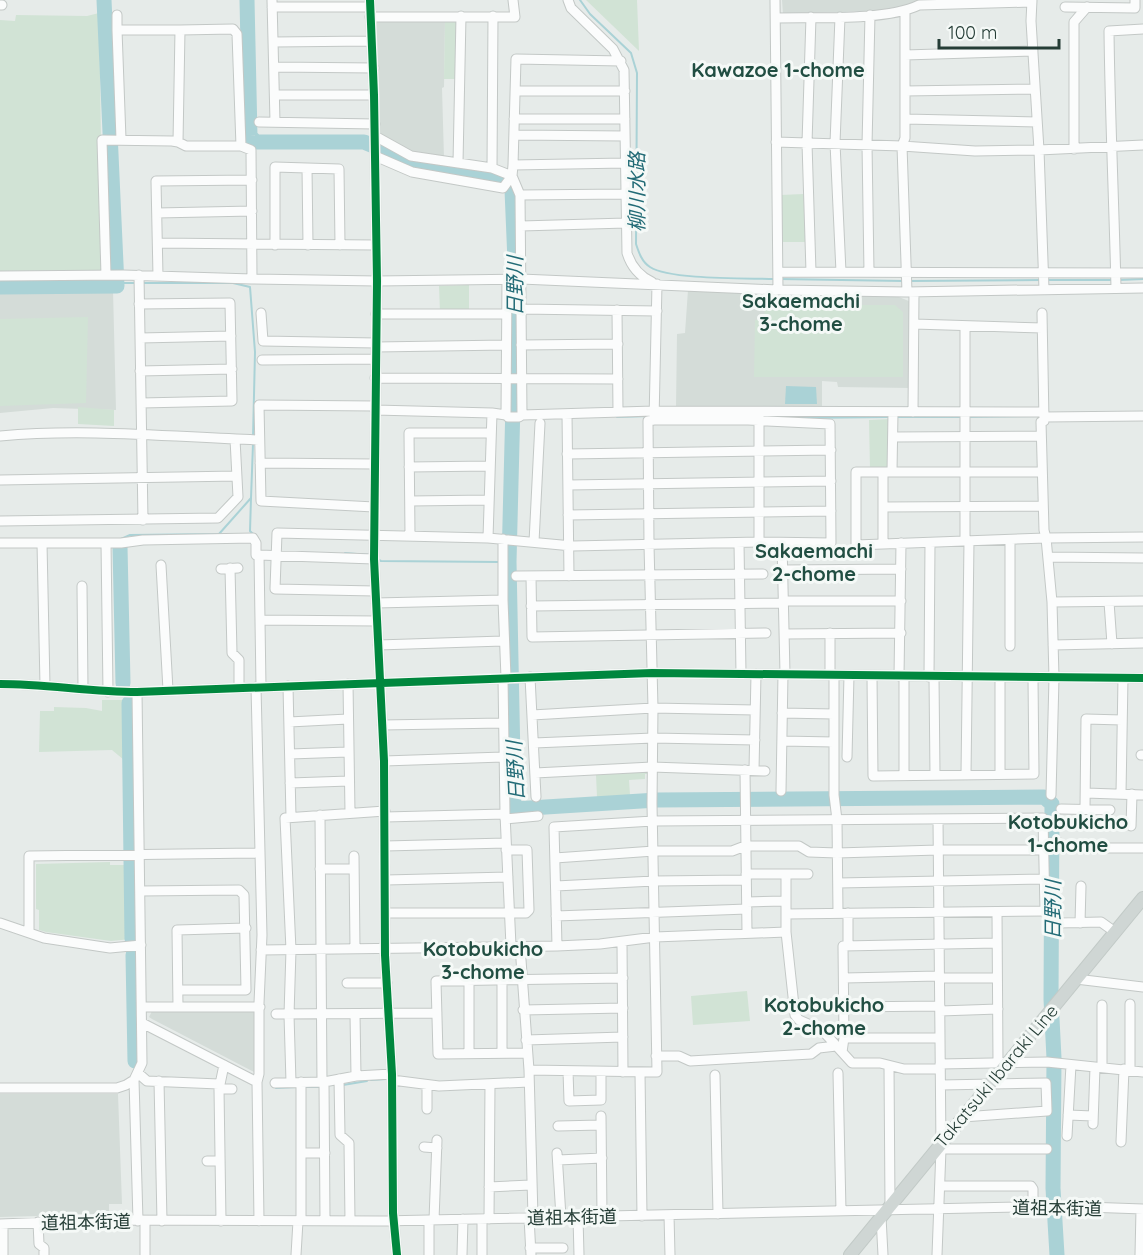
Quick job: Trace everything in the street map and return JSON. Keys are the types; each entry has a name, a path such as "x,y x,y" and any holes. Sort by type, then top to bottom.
{"main road":[{"name":"Takatsuki Ibaraki Line","path":"850,1255 941,1146 1003,1063 1047,1014 1143,898"}],"street":[{"path":"275,122 272,4 370,8 461,16 515,17 513,0"},
{"path":"568,0 571,8 613,49 621,60 625,91 627,253 636,270 657,284"},
{"path":"775,0 778,290"},
{"path":"1065,7 1135,8 1135,0"},
{"path":"776,18 904,12 920,5 1032,1 1044,289"},
{"path":"1074,149 1074,21 1087,7"},
{"path":"370,8 375,95 377,281 374,558 384,761 385,948 392,1077 394,1220 397,1255"},
{"path":"904,12 905,138 902,146 906,271 911,292 914,324 913,412"},
{"path":"117,15 119,139"},
{"path":"869,272 867,145 870,15"},
{"path":"458,163 461,16"},
{"path":"492,168 493,16"},
{"path":"840,16 835,143 842,272"},
{"path":"811,17 807,143 811,272"},
{"path":"117,30 233,29 237,34 241,146"},
{"path":"1116,288 1109,31 1143,29"},
{"path":"178,141 180,30"},
{"path":"274,42 371,41"},
{"path":"905,55 1033,51"},
{"path":"506,415 506,314 514,279 521,226 520,195 512,176 516,59 621,60"},
{"path":"274,67 374,68"},
{"path":"905,91 1035,89"},
{"path":"515,91 625,91"},
{"path":"275,95 375,95"},
{"path":"514,119 625,119"},
{"path":"905,119 1037,122"},
{"path":"259,122 375,124"},
{"path":"514,135 625,136"},
{"path":"375,136 411,156 492,168 512,176"},
{"path":"109,275 102,140 119,139 178,141 186,146 241,146 251,150 252,279"},
{"path":"776,142 975,151 1143,145"},
{"path":"375,156 412,172 503,188 512,176"},
{"path":"423,174 426,159"},
{"path":"513,165 625,163"},
{"path":"275,245 275,167 339,169 340,245"},
{"path":"307,168 308,245"},
{"path":"158,276 156,181 252,180"},
{"path":"520,195 625,194"},
{"path":"157,213 252,212"},
{"path":"521,226 626,223"},
{"path":"158,243 376,245"},
{"path":"614,282 636,270"},
{"path":"779,272 1143,273"},
{"path":"139,275 143,520"},
{"path":"0,276 139,275 377,281 514,279 778,290 911,292 1143,288"},
{"path":"514,279 521,309 522,415"},
{"path":"654,416 657,284"},
{"path":"139,304 230,303 232,369 232,401 141,403"},
{"path":"521,309 657,311"},
{"path":"617,310 618,412"},
{"path":"261,313 263,341 376,345 506,345"},
{"path":"1042,313 1043,506 1052,602 1054,678 1051,795"},
{"path":"376,314 506,314"},
{"path":"914,324 1042,328"},
{"path":"965,327 964,507 967,541 968,677 966,774"},
{"path":"140,338 231,336"},
{"path":"521,345 618,344"},
{"path":"262,360 376,359"},
{"path":"141,371 232,369"},
{"path":"375,378 618,379"},
{"path":"374,507 261,501 259,405 492,413 508,417 618,412 654,416 759,417 893,416 913,412 1143,416"},
{"path":"488,538 492,413"},
{"path":"567,414 569,576"},
{"path":"529,1070 657,1072 648,420 654,416"},
{"path":"883,544 883,507 893,437 893,416"},
{"path":"375,591 275,589 277,532 488,538 568,546 759,542 831,543 830,424 759,417"},
{"path":"759,417 759,542"},
{"path":"534,542 540,423"},
{"path":"0,436 86,431 260,440"},
{"path":"410,535 409,433 491,433"},
{"path":"893,437 1041,436"},
{"path":"0,521 218,518 238,498 235,439"},
{"path":"567,454 831,450"},
{"path":"260,463 375,464"},
{"path":"409,467 490,466"},
{"path":"1042,472 856,472 856,545 1143,537"},
{"path":"0,480 237,476"},
{"path":"568,485 831,481"},
{"path":"410,501 489,500"},
{"path":"883,507 1043,506"},
{"path":"568,515 831,511"},
{"path":"0,543 106,543 253,538 256,543 256,555 259,555 261,620 259,623 258,687 261,950 260,1074 257,1082 259,1221"},
{"path":"503,539 503,757 506,847 509,913 521,980 529,1070 530,1252 563,1248"},
{"path":"1010,540 1010,646"},
{"path":"42,543 45,686"},
{"path":"106,543 108,692"},
{"path":"739,543 741,674"},
{"path":"781,791 785,634 782,543"},
{"path":"901,543 904,775"},
{"path":"930,543 935,775"},
{"path":"259,555 374,558"},
{"path":"1048,557 1143,558"},
{"path":"161,565 168,690"},
{"path":"229,568 235,625 232,653 238,660 239,687"},
{"path":"783,570 901,569"},
{"path":"516,576 763,574"},
{"path":"531,576 532,637 766,633"},
{"path":"82,586 83,689"},
{"path":"376,603 503,600"},
{"path":"531,606 901,601"},
{"path":"1052,602 1143,601"},
{"path":"1109,602 1112,644"},
{"path":"261,620 377,621"},
{"path":"830,633 838,883 849,945"},
{"path":"785,634 901,633"},
{"path":"378,645 503,641"},
{"path":"1053,645 1143,643"},
{"path":"0,684 137,692 652,673 1143,678"},
{"path":"747,933 745,820 746,794 755,740 756,674"},
{"path":"847,757 849,675"},
{"path":"872,676 873,776 1034,774 1033,678"},
{"path":"530,677 536,797"},
{"path":"999,678 1000,774"},
{"path":"1121,794 1123,678"},
{"path":"348,684 350,812"},
{"path":"288,686 291,817"},
{"path":"137,692 134,855 140,891 142,1063 136,1077 145,1255"},
{"path":"532,715 653,708 755,710"},
{"path":"782,713 834,714"},
{"path":"289,722 348,719"},
{"path":"1085,809 1086,719 1122,720"},
{"path":"382,725 503,723"},
{"path":"534,743 653,738 755,740"},
{"path":"782,741 834,742"},
{"path":"290,754 348,752"},
{"path":"384,761 503,757"},
{"path":"535,773 652,767 765,771"},
{"path":"290,783 349,781"},
{"path":"1086,793 1143,795"},
{"path":"1131,826 1132,794"},
{"path":"1060,809 1110,810"},
{"path":"296,1255 301,1153 289,1015 291,950 285,818 350,812 538,816"},
{"path":"1131,813 1143,814"},
{"path":"320,815 326,1221"},
{"path":"557,946 554,827 653,821 1043,818 1045,911 786,914"},
{"path":"937,1255 941,1146 938,819"},
{"path":"555,858 654,851 732,851 746,846 799,846 809,852 837,853 1044,846 1060,843 1060,848 1143,848"},
{"path":"385,846 506,847 527,850 530,910 526,913 386,913"},
{"path":"29,932 29,856 259,853"},
{"path":"354,856 355,949"},
{"path":"320,869 354,869"},
{"path":"786,874 786,932 795,1015 799,1020 822,1030 852,1063 880,1063 903,1069 1003,1063 1053,1063 1143,1072"},
{"path":"556,886 808,874"},
{"path":"386,880 508,877"},
{"path":"838,883 1044,879"},
{"path":"1080,923 1081,886"},
{"path":"140,891 239,890 244,895 246,990 178,990"},
{"path":"556,916 654,912 785,902"},
{"path":"997,912 998,1009 1003,1063"},
{"path":"1058,923 1101,922 1115,932"},
{"path":"0,923 44,938 110,948 141,945"},
{"path":"178,1007 177,930 246,928"},
{"path":"261,950 557,946 654,938 786,932"},
{"path":"622,942 623,1072"},
{"path":"839,1049 844,1038 843,946 997,944"},
{"path":"526,1053 438,1054 436,981 622,978"},
{"path":"844,978 997,978"},
{"path":"1076,979 1143,987"},
{"path":"469,981 469,1053"},
{"path":"502,981 502,1053"},
{"path":"347,983 387,983"},
{"path":"1121,1142 1130,1004"},
{"path":"1068,1115 1093,1120 1099,1067 1102,1005"},
{"path":"142,1007 260,1007"},
{"path":"844,1007 998,1009"},
{"path":"523,1010 623,1008"},
{"path":"276,1014 436,1013"},
{"path":"355,1014 356,1076"},
{"path":"142,1023 257,1082"},
{"path":"526,1040 623,1037"},
{"path":"844,1038 940,1038"},
{"path":"656,1056 679,1056 690,1061 811,1054 819,1048 839,1049"},
{"path":"221,1221 219,1087 224,1065"},
{"path":"1067,1136 1071,1065"},
{"path":"883,1255 889,1066"},
{"path":"568,1071 569,1101 601,1100 601,1072"},
{"path":"640,1072 642,1216"},
{"path":"838,1073 841,1211"},
{"path":"715,1075 718,1214"},
{"path":"275,1083 323,1082 356,1076 392,1077 439,1086 529,1082"},
{"path":"136,1077 147,1081 232,1089"},
{"path":"0,1088 117,1088 126,1085 136,1077"},
{"path":"339,1079 340,1135 350,1143 350,1221"},
{"path":"159,1081 165,1171 162,1221"},
{"path":"941,1085 1047,1083 1047,1111 963,1117"},
{"path":"427,1084 427,1109"},
{"path":"482,1255 489,1187 490,1084"},
{"path":"207,1090 219,1087"},
{"path":"558,1126 601,1121 602,1216"},
{"path":"424,1147 437,1144 429,1255"},
{"path":"941,1146 1047,1149"},
{"path":"301,1153 325,1153"},
{"path":"561,1217 557,1157 602,1158"},
{"path":"207,1161 220,1161"},
{"path":"489,1187 531,1185"},
{"path":"940,1186 1031,1186 1034,1189 1033,1206"},
{"path":"424,1188 435,1188"},
{"name":"道祖本街道","path":"1,1224 104,1220 432,1220 1033,1206 1142,1209"},
{"path":"1140,1255 1142,1209"},
{"path":"669,1215 670,1255"},
{"path":"578,1217 579,1255"},
{"path":"462,1255 463,1219"},
{"path":"38,1222 39,1244 44,1248 44,1255"},
{"path":"1,1224 3,1255"}],"shaded area":[{"path":"782,0 1030,0 897,10 783,14"},
{"path":"445,20 444,87 442,88 444,158 412,154 378,135 375,25 378,21"},
{"path":"113,290 116,410 53,408 0,413 0,292"},
{"path":"688,290 899,297 911,302 910,388 838,387 837,382 822,381 822,409 676,407 677,334 685,333"},
{"path":"152,1011 258,1011 256,1071 152,1019 149,1017"},
{"path":"0,1094 118,1094 122,1204 109,1204 109,1214 0,1217"}],"green space":[{"path":"586,0 637,0 639,51"},
{"path":"99,13 103,270 0,271 0,20 15,21 16,15 87,16"},
{"path":"445,20 457,22 456,79 444,79"},
{"path":"804,194 806,242 782,242 780,195"},
{"path":"469,285 469,313 440,312 439,286"},
{"path":"765,305 895,305 903,312 903,377 754,377 755,320 764,319"},
{"path":"88,317 86,403 0,406 0,319"},
{"path":"78,407 114,410 114,426 78,424"},
{"path":"890,419 889,468 870,469 869,420"},
{"path":"102,700 125,700 127,702 128,760 124,760 112,750 39,752 40,711 54,711 54,707 102,711"},
{"path":"646,770 649,774 645,774 645,779 629,780 630,795 597,797 596,775 598,773"},
{"path":"110,862 110,865 130,865 131,939 111,941 39,930 39,910 36,909 36,864"},
{"path":"747,991 750,1021 693,1025 691,996"}],"water":[{"path":"786,386 816,387 817,404 785,404"}],"waterway":[{"path":"0,287 117,286 104,0"},
{"name":"日野川","path":"247,0 250,136 256,142 364,142 412,162 498,178 507,182 512,190 516,285 509,562 514,809 657,800 1044,797 1052,804 1053,1188 1057,1255"},
{"name":"柳川水路","path":"580,0 590,14 631,53 637,73 636,244 643,260 650,267 674,274 709,278 774,279"},
{"name":"柳川水路","path":"780,279 903,281"},
{"name":"柳川水路","path":"1119,280 1143,279"},
{"name":"柳川水路","path":"909,281 1041,280"},
{"name":"柳川水路","path":"1047,280 1113,280"},
{"path":"116,283 135,283"},
{"path":"141,283 233,283 250,287 255,352 253,438"},
{"path":"617,417 650,416"},
{"path":"968,417 1040,416"},
{"path":"797,418 890,417"},
{"path":"896,417 962,417"},
{"path":"121,539 130,535 219,534 251,498 253,444"},
{"path":"251,498 250,531 253,534"},
{"path":"120,547 123,683"},
{"path":"345,553 369,555"},
{"path":"377,559 381,561 499,562"},
{"path":"129,703 132,939"},
{"path":"133,955 135,1061"},
{"path":"371,1080 386,1079"},
{"path":"343,1085 367,1081"},
{"path":"276,1088 297,1087"},
{"path":"304,1087 321,1087"}],"cycle path":[{"path":"370,0 377,281 374,559 384,761 385,955 392,1074 393,1213 397,1255"},
{"path":"0,684 137,692 652,673 1143,678"}],"district":[{"name":"Kawazoe 1-chome","path":"778,69"},
{"name":"Sakaemachi 3-chome","path":"801,312"},
{"name":"Sakaemachi 2-chome","path":"814,562"},
{"name":"Kotobukicho 1-chome","path":"1068,832"},
{"name":"Kotobukicho 3-chome","path":"483,960"},
{"name":"Kotobukicho 2-chome","path":"824,1016"}]}
